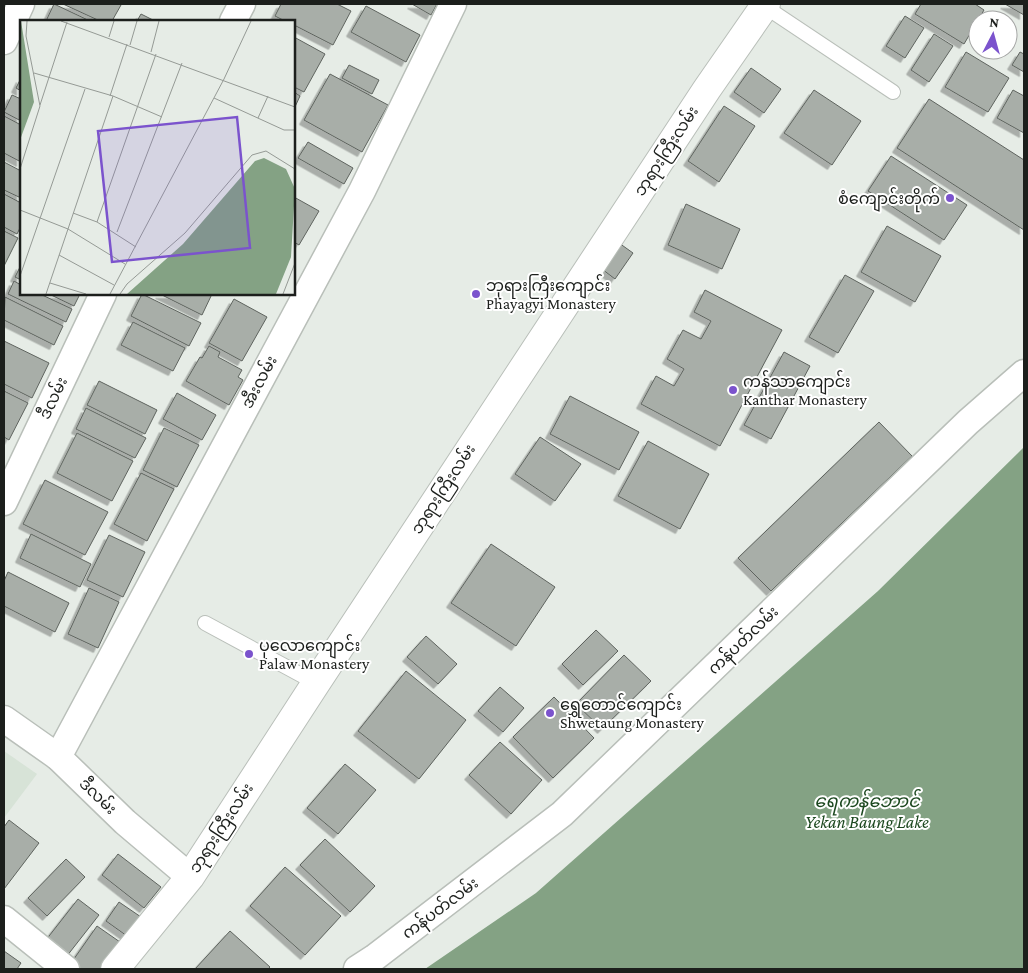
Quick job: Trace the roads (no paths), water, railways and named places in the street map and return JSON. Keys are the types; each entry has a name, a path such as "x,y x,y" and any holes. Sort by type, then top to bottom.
{"main road":[{"name":"ဘုရားကြီးလမ်း","path":"115,969 190,877 316,682 702,97 765,5"}],"street":[{"path":"4,41 21,4"},
{"path":"234,20 242,4"},
{"name":"အီးလမ်း","path":"58,756 362,191 453,4"},
{"name":"ဒီလမ်း","path":"4,502 103,295"},
{"name":"ကန်ပတ်လမ်း","path":"357,969 562,814 968,422 1024,373"},
{"name":"ဒီလမ်း","path":"4,720 58,756 125,822 190,877"},
{"path":"4,919 66,969"}],"lane":[{"path":"765,5 893,92"},
{"path":"205,623 316,682"}],"water":[{"name":"ရေကန်ဘောင် Yekan Baung Lake","path":"1024,447 1024,969 425,969 536,893 878,591"}],"place":[{"name":"စံကျောင်းတိုက်","path":"950,198"},
{"name":"ဘုရားကြီးကျောင်း Phayagyi Monastery","path":"476,294"},
{"name":"ကန်သာကျောင်း Kanthar Monastery","path":"733,390"},
{"name":"ပုလောကျောင်း Palaw Monastery","path":"249,654"},
{"name":"ရွှေတောင်ကျောင်း Shwetaung Monastery","path":"550,713"}]}
